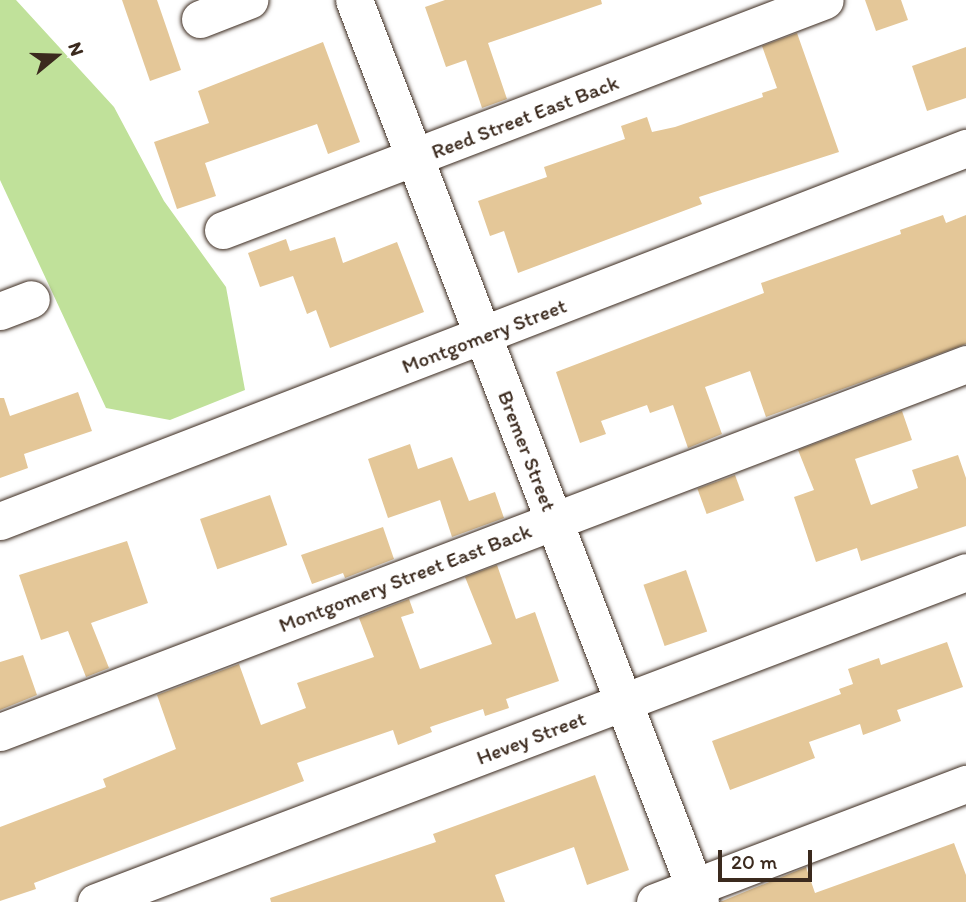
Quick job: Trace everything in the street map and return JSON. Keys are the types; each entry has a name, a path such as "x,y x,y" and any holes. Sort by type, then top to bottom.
{"street":[{"path":"200,19 249,0"},
{"name":"Bremer Street","path":"354,0 697,895"},
{"name":"Reed Street East Back","path":"223,230 415,159 825,0"},
{"name":"Montgomery Street","path":"0,521 966,149"},
{"name":"Montgomery Street East Back","path":"0,732 966,364"},
{"name":"Hevey Street","path":"96,902 966,572"},
{"path":"655,902 697,895 966,784"}],"green space":[{"path":"0,0 16,0 114,107 164,201 226,287 245,390 170,420 106,408 0,180"}],"building":[{"path":"122,0 157,0 181,70 150,81"},
{"path":"445,0 601,0 602,4 488,43 507,99 482,108 466,60 446,67 425,7"},
{"path":"865,0 901,0 908,20 876,31"},
{"path":"797,33 839,152 699,197 702,204 518,273 504,231 490,236 478,201 547,177 544,167 625,139 621,126 647,117 652,132 675,127 763,97 762,93 777,88 762,46"},
{"path":"323,42 360,142 328,154 317,124 205,163 216,196 177,209 154,142 209,123 198,91"},
{"path":"966,47 966,98 927,111 912,66"},
{"path":"943,215 946,223 966,215 966,344 766,417 750,371 705,387 722,434 688,448 673,405 650,413 647,405 601,421 606,434 580,443 556,372 764,293 761,283 901,234 900,230"},
{"path":"335,237 343,263 397,242 424,312 330,348 316,310 307,314 293,276 260,287 248,253 286,239 290,251"},
{"path":"78,392 92,431 24,454 28,468 0,478 0,398 4,398 10,416"},
{"path":"902,411 912,440 855,459 871,505 918,488 912,470 958,455 966,478 966,526 861,561 857,548 816,562 794,497 814,490 798,450"},
{"path":"410,444 418,469 452,457 469,501 495,492 504,518 452,537 440,500 388,518 368,459"},
{"path":"735,475 744,500 707,514 697,489"},
{"path":"270,495 287,545 217,569 200,519"},
{"path":"383,527 394,559 345,578 343,573 312,584 301,555"},
{"path":"127,541 148,603 91,623 109,668 86,677 68,631 41,640 19,575"},
{"path":"497,565 516,619 535,612 559,681 506,699 509,708 485,716 483,709 430,727 432,732 398,745 393,730 297,763 304,781 34,883 36,889 0,901 0,827 106,787 103,779 176,749 157,695 239,664 261,725 306,708 297,683 374,657 359,618 409,599 414,613 401,617 420,669 492,644 465,577"},
{"path":"686,570 707,631 665,646 643,585"},
{"path":"947,642 963,687 897,710 901,721 863,735 860,724 809,742 815,758 730,790 712,741 841,694 839,689 853,684 848,669 879,658 881,665"},
{"path":"23,655 37,695 0,710 0,662"},
{"path":"595,775 629,870 587,885 574,847 495,875 505,902 271,902 270,898 436,842 433,834"},
{"path":"954,843 966,875 966,902 720,902 806,867 815,893"}]}
